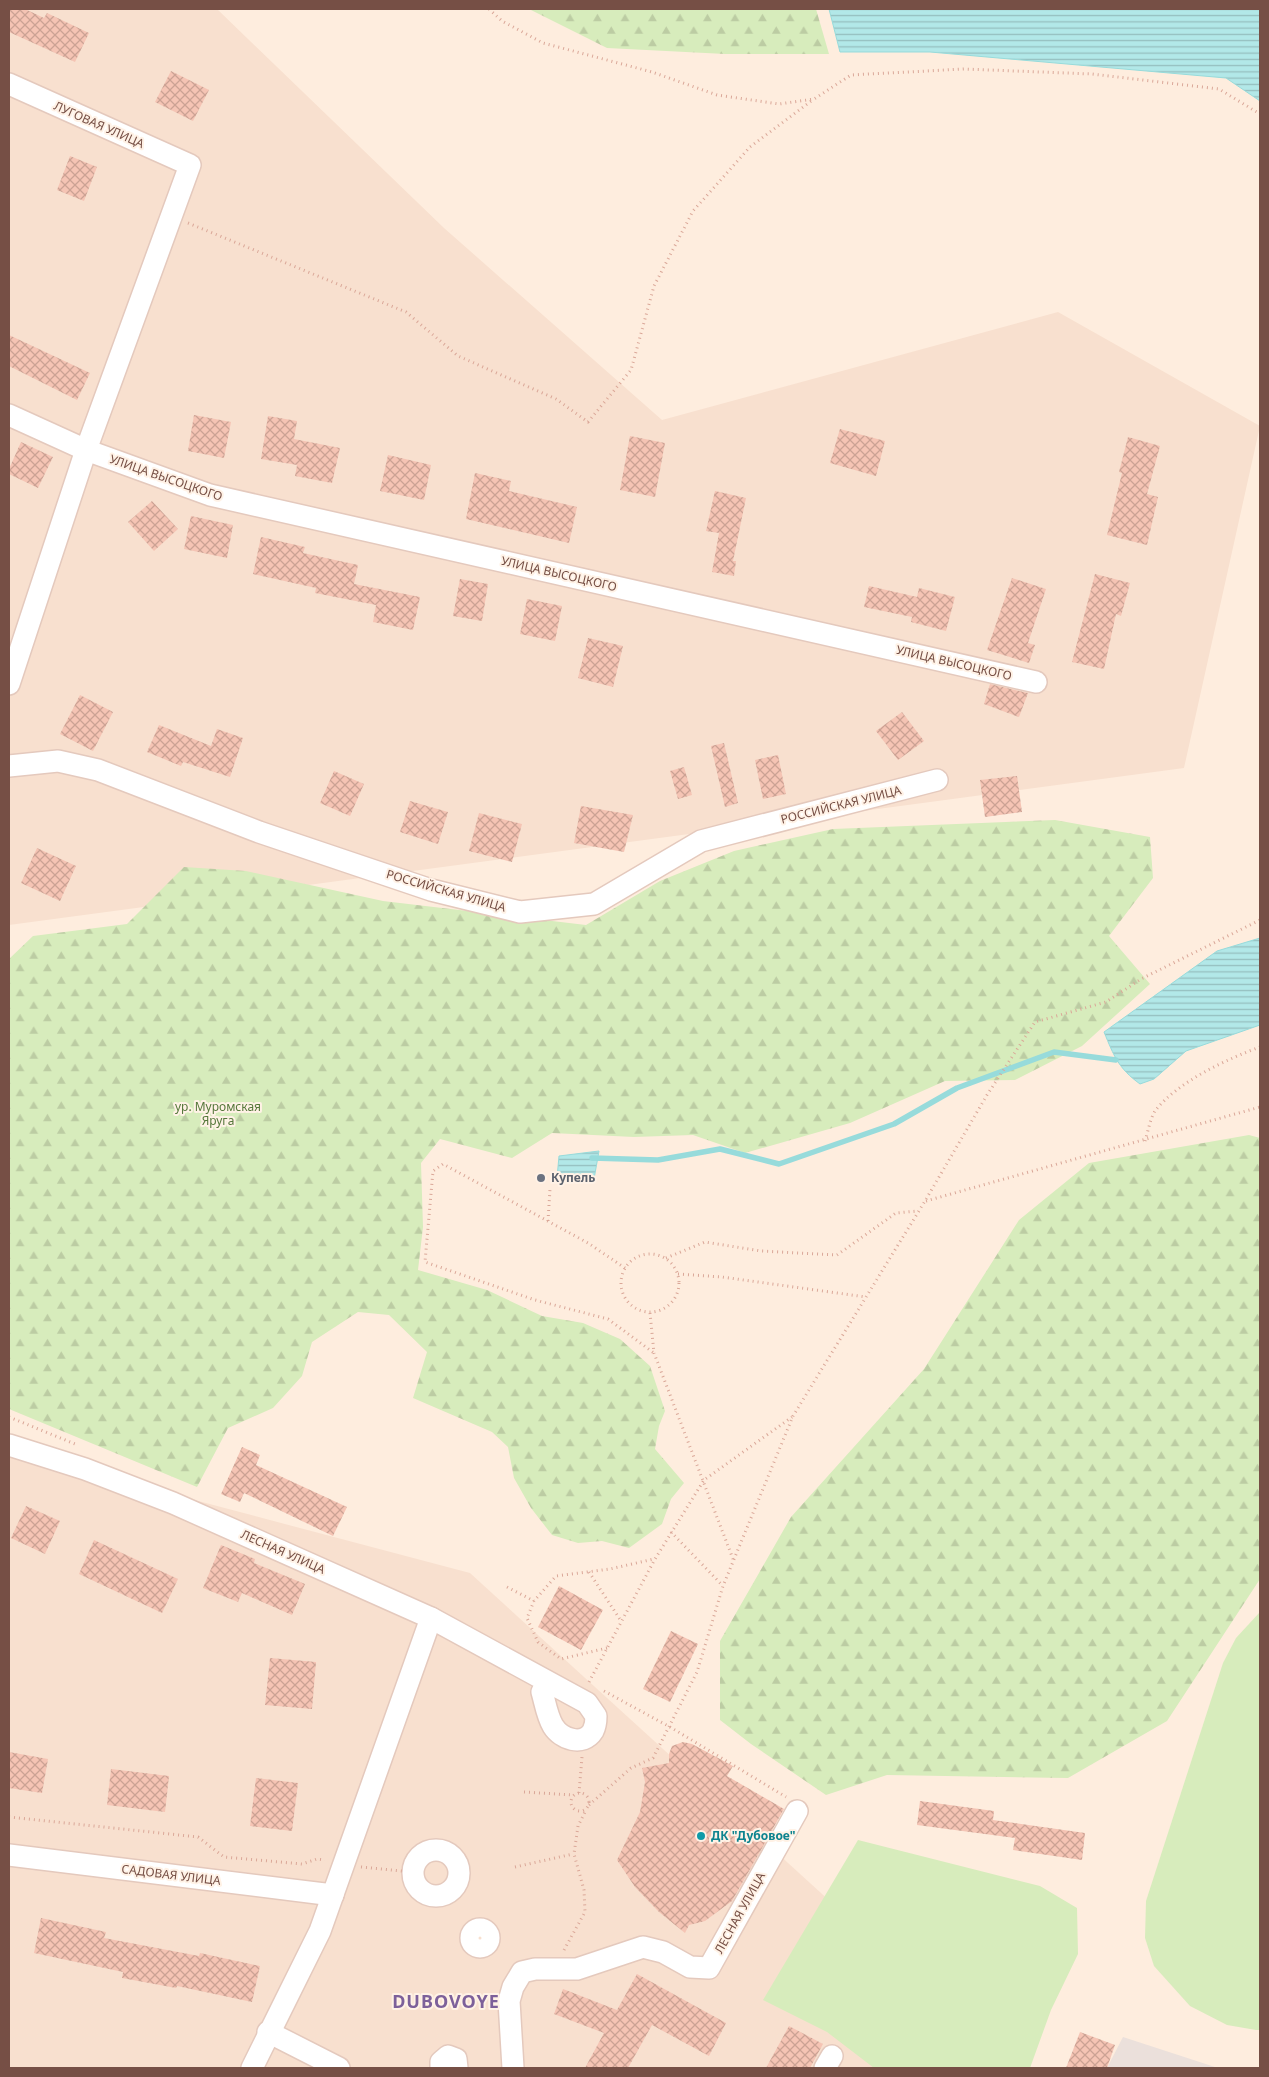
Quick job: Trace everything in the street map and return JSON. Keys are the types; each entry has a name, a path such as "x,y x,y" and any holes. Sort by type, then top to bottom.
{"street":[{"name":"ЛУГОВАЯ УЛИЦА","path":"9,84 190,165 171,216"},
{"path":"9,684 86,450 171,216"},
{"name":"УЛИЦА ВЫСОЦКОГО","path":"9,415 86,450 210,495 1036,682"},
{"name":"РОССИЙСКАЯ УЛИЦА","path":"9,766 58,761 98,770 259,832 431,890 520,912 594,904 701,841 937,780"},
{"name":"ЛЕСНАЯ УЛИЦА","path":"9,1445 85,1470 173,1503 431,1618 547,1682"},
{"path":"252,2068 268,2032 320,1931 431,1618"},
{"name":"ЛЕСНАЯ УЛИЦА","path":"513,2068 509,2001 513,1987 522,1972 535,1969 577,1969 643,1947 663,1952 690,1967 709,1968 797,1812"},
{"name":"САДОВАЯ УЛИЦА","path":"9,1855 333,1895"},
{"path":"268,2032 339,2068"},
{"path":"441,2068 441,2062 448,2056 456,2060 457,2068"}],"path":[{"path":"489,9 502,21 544,44 652,72 717,95 779,104 814,99"},
{"path":"171,216 406,312 458,356 556,399 588,422 631,370 654,286 693,211 750,147 814,99 851,75 964,69 1092,74 1219,89 1260,114"},
{"path":"564,1950 585,1912 584,1890 574,1854 578,1826 586,1810 589,1805 631,1768 653,1758 697,1672 723,1586 793,1416 919,1211 987,1095 1035,1022 1106,1002 1141,979 1260,920"},
{"path":"1145,1141 1155,1112 1179,1090 1221,1062 1260,1047"},
{"path":"925,1201 1145,1141 1260,1107"},
{"path":"625,1268 588,1243 444,1164 433,1172 425,1262 535,1300 608,1319 654,1353"},
{"path":"548,1221 550,1189"},
{"path":"666,1258 705,1242 761,1251 837,1255 896,1212 919,1211"},
{"path":"651,1254 666,1258 677,1269 680,1284 676,1299 665,1310 650,1313 635,1309 624,1298 620,1283 625,1268 636,1257 651,1254"},
{"path":"678,1274 722,1277 866,1298"},
{"path":"650,1313 654,1353 734,1560"},
{"path":"793,1416 704,1480 655,1559 588,1683 670,1727 794,1802 797,1812"},
{"path":"672,1532 723,1586"},
{"path":"607,1648 561,1658 538,1642 527,1618 534,1601 556,1576 655,1559"},
{"path":"589,1571 621,1622"},
{"path":"507,1587 534,1601"},
{"path":"579,1793 581,1766"},
{"path":"524,1792 584,1794 589,1799 589,1805"},
{"path":"573,1795 570,1800 571,1806 575,1811 581,1812 586,1810"},
{"path":"9,1817 198,1838 224,1857 302,1864 317,1859 357,1867 412,1872"},
{"path":"515,1867 574,1854"}],"shaded area":[{"path":"9,9 217,9 444,228 662,420 1058,312 1260,426 1184,768 9,925"},
{"path":"9,1451 470,1573 1013,2068 9,2068"},
{"path":"1123,2037 1218,2068 1107,2068"}],"green space":[{"path":"529,9 816,9 829,54 725,54 607,48"},
{"name":"ур. Муромская Яруга","path":"1055,820 1150,837 1153,878 1109,936 1150,984 1082,1046 1015,1080 945,1081 850,1123 745,1153 693,1135 634,1137 552,1133 512,1158 440,1139 421,1163 423,1227 418,1270 487,1290 542,1316 583,1323 620,1339 650,1366 665,1411 659,1426 655,1449 684,1483 671,1499 662,1524 629,1548 602,1541 578,1543 552,1535 531,1508 514,1478 508,1447 492,1432 413,1398 427,1352 389,1315 358,1312 312,1342 302,1376 273,1408 228,1428 197,1487 9,1409 9,959 33,936 127,924 184,867 246,871 383,901 586,925 660,881 734,851 833,829"},
{"path":"1249,1135 1260,1138 1260,1579 1167,1721 1068,1778 887,1775 826,1795 751,1744 720,1720 720,1641 791,1517 924,1369 1019,1220 1089,1163"},
{"path":"1260,1612 1260,2030 1256,2030 1227,2025 1190,2006 1154,1966 1145,1938 1146,1901 1223,1663 1236,1638"},
{"path":"858,1840 1040,1886 1077,1908 1078,1954 1051,2010 1030,2068 874,2068 827,2032 763,2000"}],"water":[{"path":"829,9 1260,9 1260,101 1226,78 930,52 840,52"},
{"path":"1260,938 1260,1025 1186,1051 1154,1079 1140,1084 1126,1072 1114,1055 1104,1032 1217,951"},
{"path":"599,1151 594,1179 557,1178 559,1156"}],"building":[{"path":"9,9 25,9 44,18 47,13 89,33 75,62 9,32"},
{"path":"171,71 209,90 193,121 155,102"},
{"path":"70,156 97,167 84,201 57,190"},
{"path":"9,335 90,373 77,400 9,366"},
{"path":"194,415 231,422 224,458 188,451"},
{"path":"268,416 297,421 294,439 340,448 332,483 295,476 297,465 261,459"},
{"path":"840,429 885,441 876,476 830,463"},
{"path":"630,436 665,443 655,497 620,490"},
{"path":"1128,437 1160,446 1147,494 1158,497 1147,545 1107,535 1122,473 1119,472"},
{"path":"21,442 53,457 38,488 9,474 9,469"},
{"path":"388,455 431,465 424,500 380,491"},
{"path":"475,473 511,481 509,491 577,507 569,543 466,519"},
{"path":"715,491 746,498 733,561 736,561 734,576 712,572 719,533 706,531"},
{"path":"152,501 178,529 154,551 128,522"},
{"path":"191,516 233,525 227,558 184,549"},
{"path":"261,537 305,547 303,553 358,565 354,584 420,597 413,630 373,622 376,605 315,593 316,588 253,574"},
{"path":"1095,574 1130,583 1121,616 1116,614 1104,669 1072,662"},
{"path":"1012,578 1046,589 1028,643 1035,645 1029,663 987,650"},
{"path":"460,579 488,584 482,621 453,616"},
{"path":"869,586 917,597 919,588 955,597 946,631 911,622 912,617 864,607"},
{"path":"527,599 562,606 555,641 520,634"},
{"path":"588,638 623,646 613,687 578,678"},
{"path":"990,684 1028,693 1019,717 984,704"},
{"path":"80,695 113,712 93,751 60,734"},
{"path":"902,712 924,741 898,760 876,731"},
{"path":"159,725 211,746 217,729 243,738 230,777 183,762 181,766 147,752"},
{"path":"724,743 738,803 725,807 711,746"},
{"path":"778,755 786,794 763,799 755,760"},
{"path":"684,767 692,795 678,799 670,771"},
{"path":"334,771 364,784 350,816 320,803"},
{"path":"1017,776 1022,812 985,817 980,780"},
{"path":"410,801 448,812 438,844 400,832"},
{"path":"581,806 633,815 624,852 574,843"},
{"path":"479,813 522,824 512,862 469,851"},
{"path":"37,848 76,866 60,901 21,883"},
{"path":"242,1447 260,1455 256,1465 347,1507 333,1536 244,1493 240,1502 221,1494"},
{"path":"26,1506 60,1521 45,1554 11,1538"},
{"path":"94,1540 178,1579 162,1613 79,1574"},
{"path":"221,1545 255,1559 254,1563 305,1584 292,1615 242,1593 238,1602 203,1588"},
{"path":"559,1586 603,1610 581,1650 538,1627"},
{"path":"671,1631 698,1644 670,1702 643,1689"},
{"path":"270,1658 316,1662 312,1709 265,1705"},
{"name":"ДК \"Дубовое\"","path":"683,1742 692,1744 733,1766 727,1776 784,1809 732,1901 705,1921 689,1925 685,1933 659,1912 635,1887 617,1860 640,1812 645,1782 642,1768 669,1763 669,1754 672,1746"},
{"path":"9,1752 48,1759 42,1793 9,1788"},
{"path":"111,1769 169,1776 165,1812 107,1805"},
{"path":"256,1778 298,1783 292,1831 250,1826"},
{"path":"920,1801 994,1811 993,1820 1085,1833 1082,1860 1013,1850 1015,1838 917,1825"},
{"path":"41,1918 106,1932 104,1938 199,1956 200,1953 260,1966 252,2002 177,1986 176,1988 122,1978 123,1972 34,1953"},
{"path":"637,1974 726,2023 709,2056 652,2025 628,2068 585,2068 604,2033 554,2014 563,1989 617,2010"},
{"path":"789,2026 823,2044 810,2068 766,2068"},
{"path":"1080,2032 1115,2045 1107,2068 1066,2068"}],"waterway":[{"path":"592,1158 658,1160 720,1149 779,1164 894,1124 957,1088 1054,1052 1116,1060"}],"place":[{"name":"Купель","path":"541,1178"},
{"name":"ДК \"Дубовое\"","path":"701,1836"}],"district":[{"name":"DUBOVOYE","path":"446,2002"}]}
